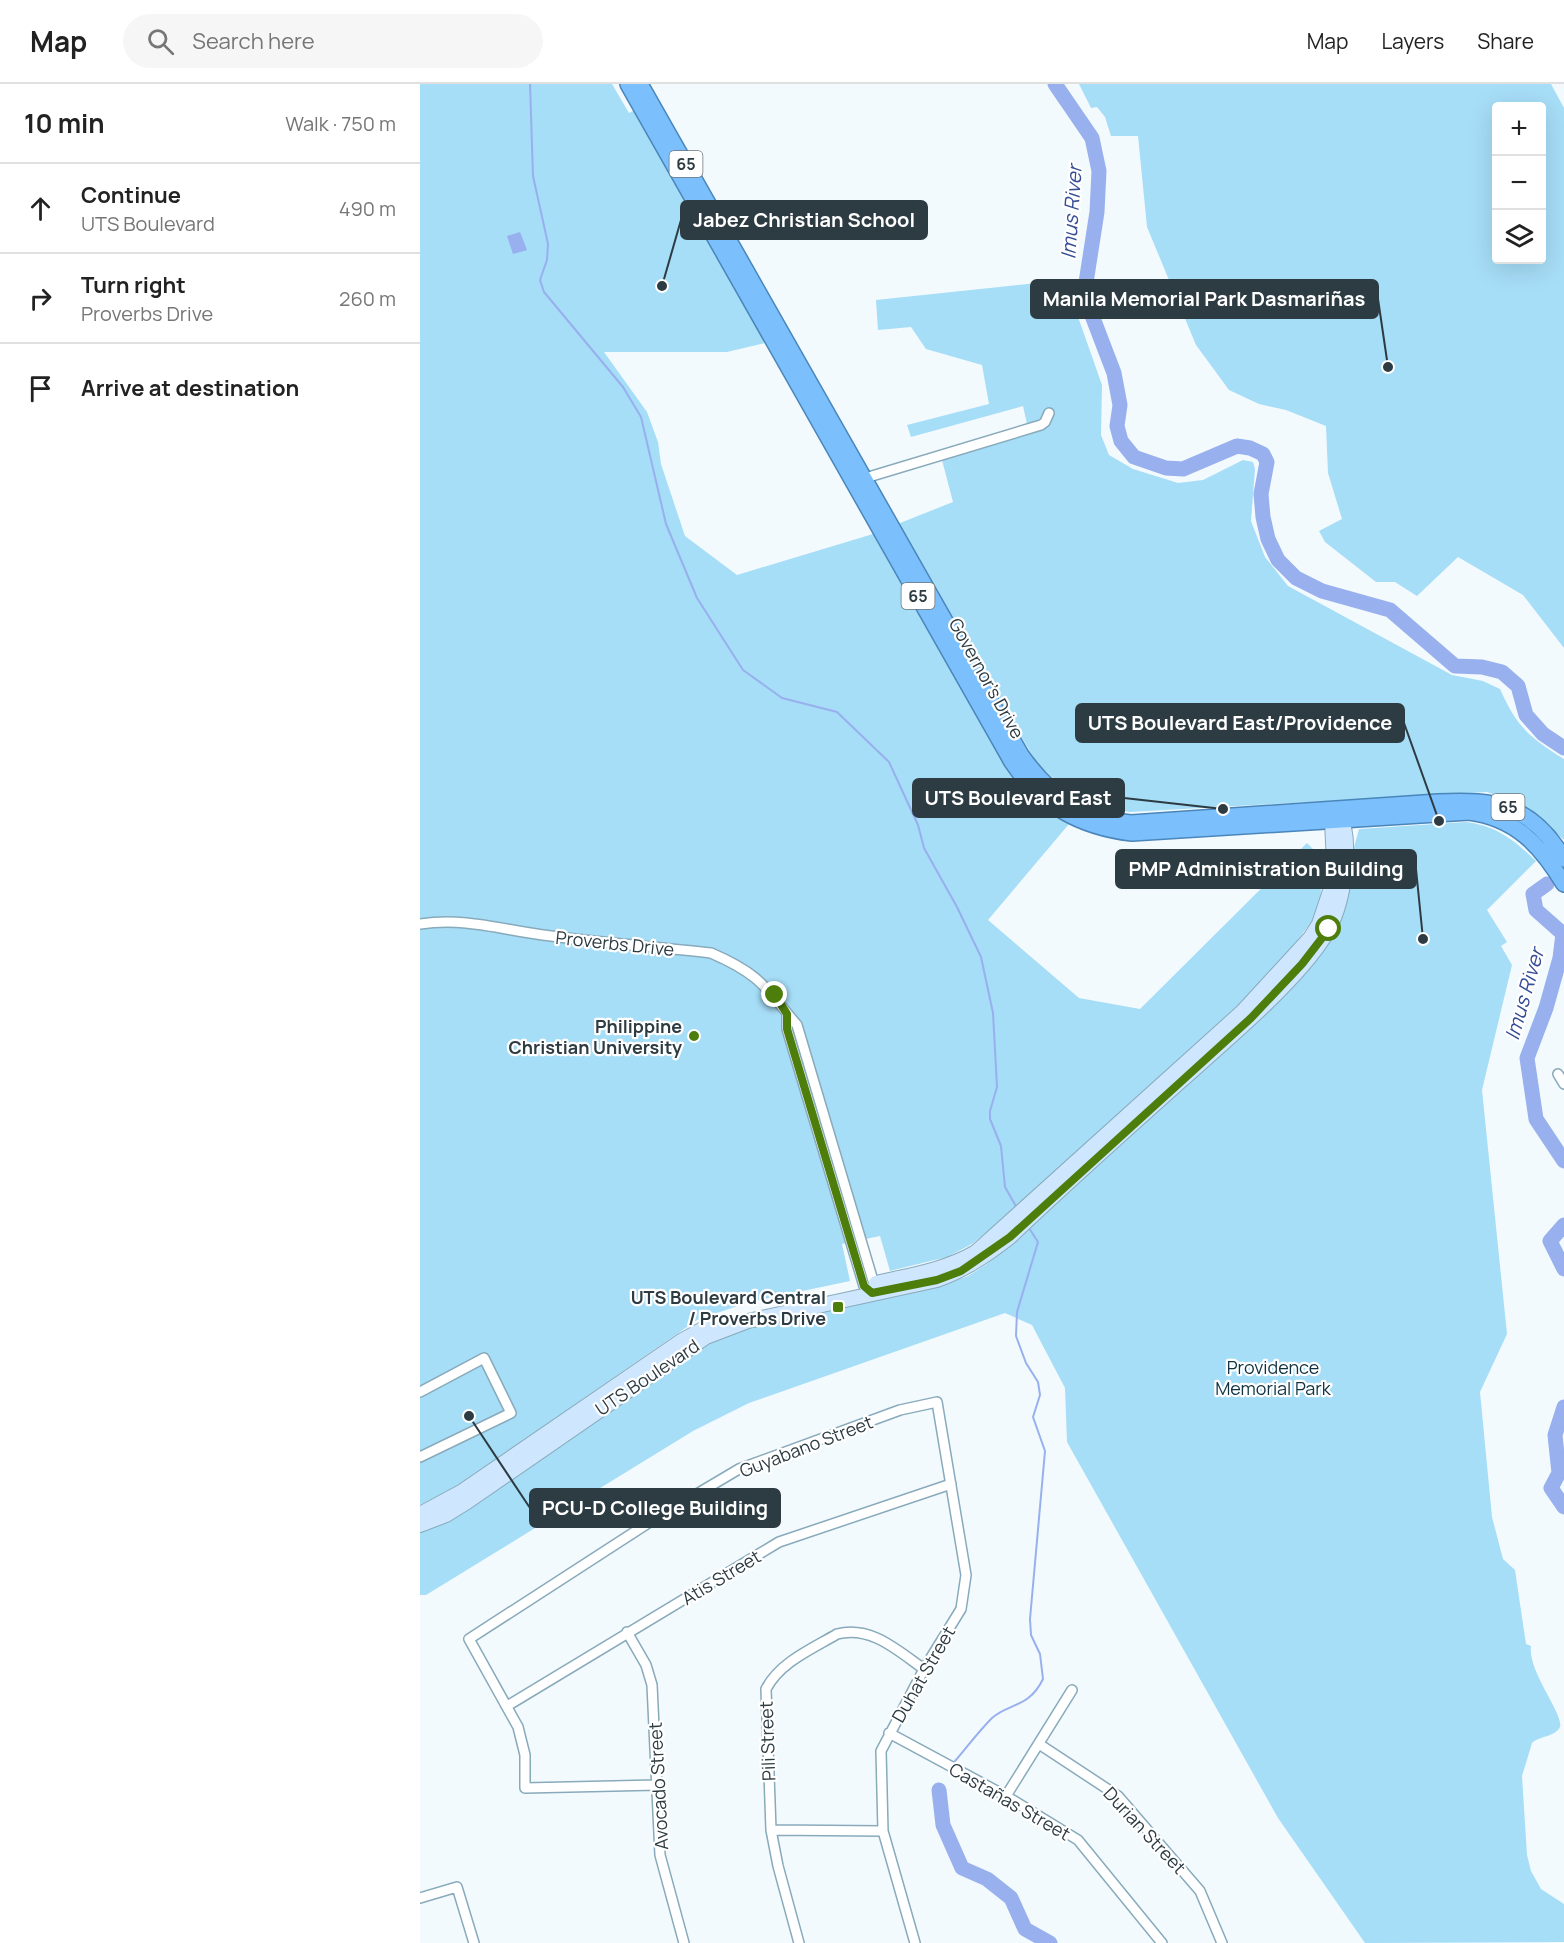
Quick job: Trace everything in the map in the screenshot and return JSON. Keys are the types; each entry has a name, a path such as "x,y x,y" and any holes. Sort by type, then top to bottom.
{"highway":[{"name":"Governor's Drive","path":"628,84 1021,755 1042,781 1063,800 1098,818 1131,823 1481,813 1514,826 1558,857 1564,884"},
{"name":"Governor's Drive","path":"640,84 859,480"}],"main road":[{"name":"UTS Boulevard","path":"420,1514 461,1492 702,1329 746,1312 870,1288 937,1280 961,1271 1251,1018 1319,944 1334,917 1342,891 1345,864 1338,817"},
{"name":"UTS Boulevard","path":"420,1525 447,1515 467,1502 706,1337 748,1322 870,1288"}],"street":[{"path":"859,480 1041,424 1045,422 1049,413"},
{"name":"Proverbs Drive","path":"420,924 445,920 483,923 550,936 711,953 735,963 756,977 775,995 787,1014 787,1029 870,1288"},
{"path":"1558,1074 1564,1084"},
{"path":"420,1392 484,1359 511,1413 420,1457"},
{"name":"Duhat Street","path":"915,1943 883,1832 880,1762 889,1733 924,1669 961,1609 965,1595 964,1561 937,1402"},
{"name":"Guyabano Street","path":"507,1706 469,1639 653,1520 739,1469 900,1410 937,1402"},
{"name":"Atis Street","path":"507,1706 779,1542 951,1484"},
{"name":"Pili Street","path":"800,1943 778,1866 771,1830 765,1700 773,1676 837,1634 847,1631 875,1636 924,1669"},
{"name":"Avocado Street","path":"627,1632 646,1665 652,1685 660,1855 684,1943"},
{"path":"1006,1796 1072,1690"},
{"path":"507,1706 518,1727 525,1755 525,1788 657,1785"},
{"name":"Castañas Street","path":"889,1733 1006,1796 1078,1840 1162,1943"},
{"name":"Durian Street","path":"1039,1743 1118,1796 1200,1891 1222,1943"},
{"path":"771,1830 883,1832"},
{"path":"420,1898 457,1887 474,1943"}],"green space":[{"path":"420,84 612,84 629,113 635,110 689,210 685,217 691,227 701,229 765,343 727,352 604,352 647,412 658,442 661,464 685,536 737,575 873,534 1005,765 1027,795 1069,824 988,920 1079,998 1140,1009 1307,843 1325,861 1320,899 1312,921 1290,950 1238,1005 1034,1193 972,1244 947,1257 890,1271 880,1236 842,1244 850,1281 746,1303 697,1320 457,1486 420,1505"},
{"path":"1079,84 1551,84 1564,108 1564,648 1523,595 1458,557 1417,596 1395,582 1376,582 1325,542 1319,531 1342,519 1328,473 1326,426 1286,410 1259,404 1229,390 1196,345 1147,227 1138,136 1111,136 1105,117 1097,107 1091,108"},
{"path":"1065,280 1102,385 1101,435 1109,455 1133,469 1178,483 1203,480 1243,460 1253,462 1255,469 1251,521 1265,557 1288,586 1452,675 1483,681 1500,689 1512,713 1525,730 1564,759 1564,840 1525,806 1487,792 1130,812 1090,802 1058,782 1037,763 895,525 953,502 942,460 1029,433 1023,406 911,437 907,425 989,404 982,365 926,349 911,327 878,330 876,300"},
{"name":"Providence Memorial Park","path":"1466,822 1487,827 1504,835 1536,861 1487,910 1507,942 1501,946 1512,965 1482,1090 1507,1334 1480,1392 1492,1517 1503,1559 1515,1570 1526,1644 1531,1646 1534,1667 1560,1721 1558,1730 1532,1743 1522,1776 1527,1855 1531,1871 1541,1889 1564,1904 1564,1942 1365,1943 1278,1818 1067,1442 1065,1388 1032,1325 1005,1313 749,1403 693,1431 426,1595 420,1595 420,1530 709,1342 751,1326 940,1286 968,1276 987,1264 1255,1024 1325,948 1345,905 1351,858 1359,829"}],"shaded area":[{"path":"520,232 527,250 513,254 507,236"}],"waterway":[{"path":"530,84 533,176 548,244 547,260 540,280 544,292 623,387 641,417 666,524 697,598 743,670 782,698 837,712 889,762 918,825 924,848 957,907 981,957 993,1013 997,1087 990,1119 1001,1146 1005,1187 1017,1208"},
{"name":"Imus River","path":"1055,84 1092,138 1099,171 1097,212 1085,289 1088,305 1114,373 1120,405 1117,426 1121,441 1134,457 1166,468 1183,469 1237,446 1250,448 1263,454 1267,462 1261,494 1268,539 1278,560 1296,578 1322,591 1390,610 1455,666 1482,667 1502,672 1518,686 1526,715 1543,734 1564,748"},
{"name":"Imus River","path":"1547,884 1533,894 1536,910 1563,934 1560,958 1546,1008 1527,1058 1536,1119 1564,1161"},
{"name":"Imus River","path":"1564,1225 1550,1241 1564,1269"},
{"path":"955,1761 992,1718 1032,1695 1043,1679 1040,1654 1031,1635 1030,1619 1045,1451 1033,1417 1040,1395 1038,1382 1026,1363 1016,1336 1017,1312 1038,1242 1029,1228"},
{"name":"Imus River","path":"1564,1407 1555,1435 1559,1473 1551,1488 1564,1507"},
{"path":"939,1790 943,1825 962,1868 987,1879 1011,1898 1025,1929 1050,1943"}],"place":[{"name":"Jabez Christian School","path":"662,286"},
{"name":"Manila Memorial Park Dasmariñas","path":"1388,367"},
{"name":"UTS Boulevard East","path":"1223,809"},
{"name":"UTS Boulevard East/Providence","path":"1439,821"},
{"name":"PMP Administration Building","path":"1423,939"},
{"name":"Philippine Christian University","path":"694,1036"},
{"name":"UTS Boulevard Central / Proverbs Drive","path":"838,1307"},
{"name":"PCU-D College Building","path":"469,1416"}],"route":[{"path":"775,995 787,1014 787,1029 864,1286 872,1293 937,1280 961,1271 982,1259 1010,1237 1251,1018 1302,964 1329,929"}]}
